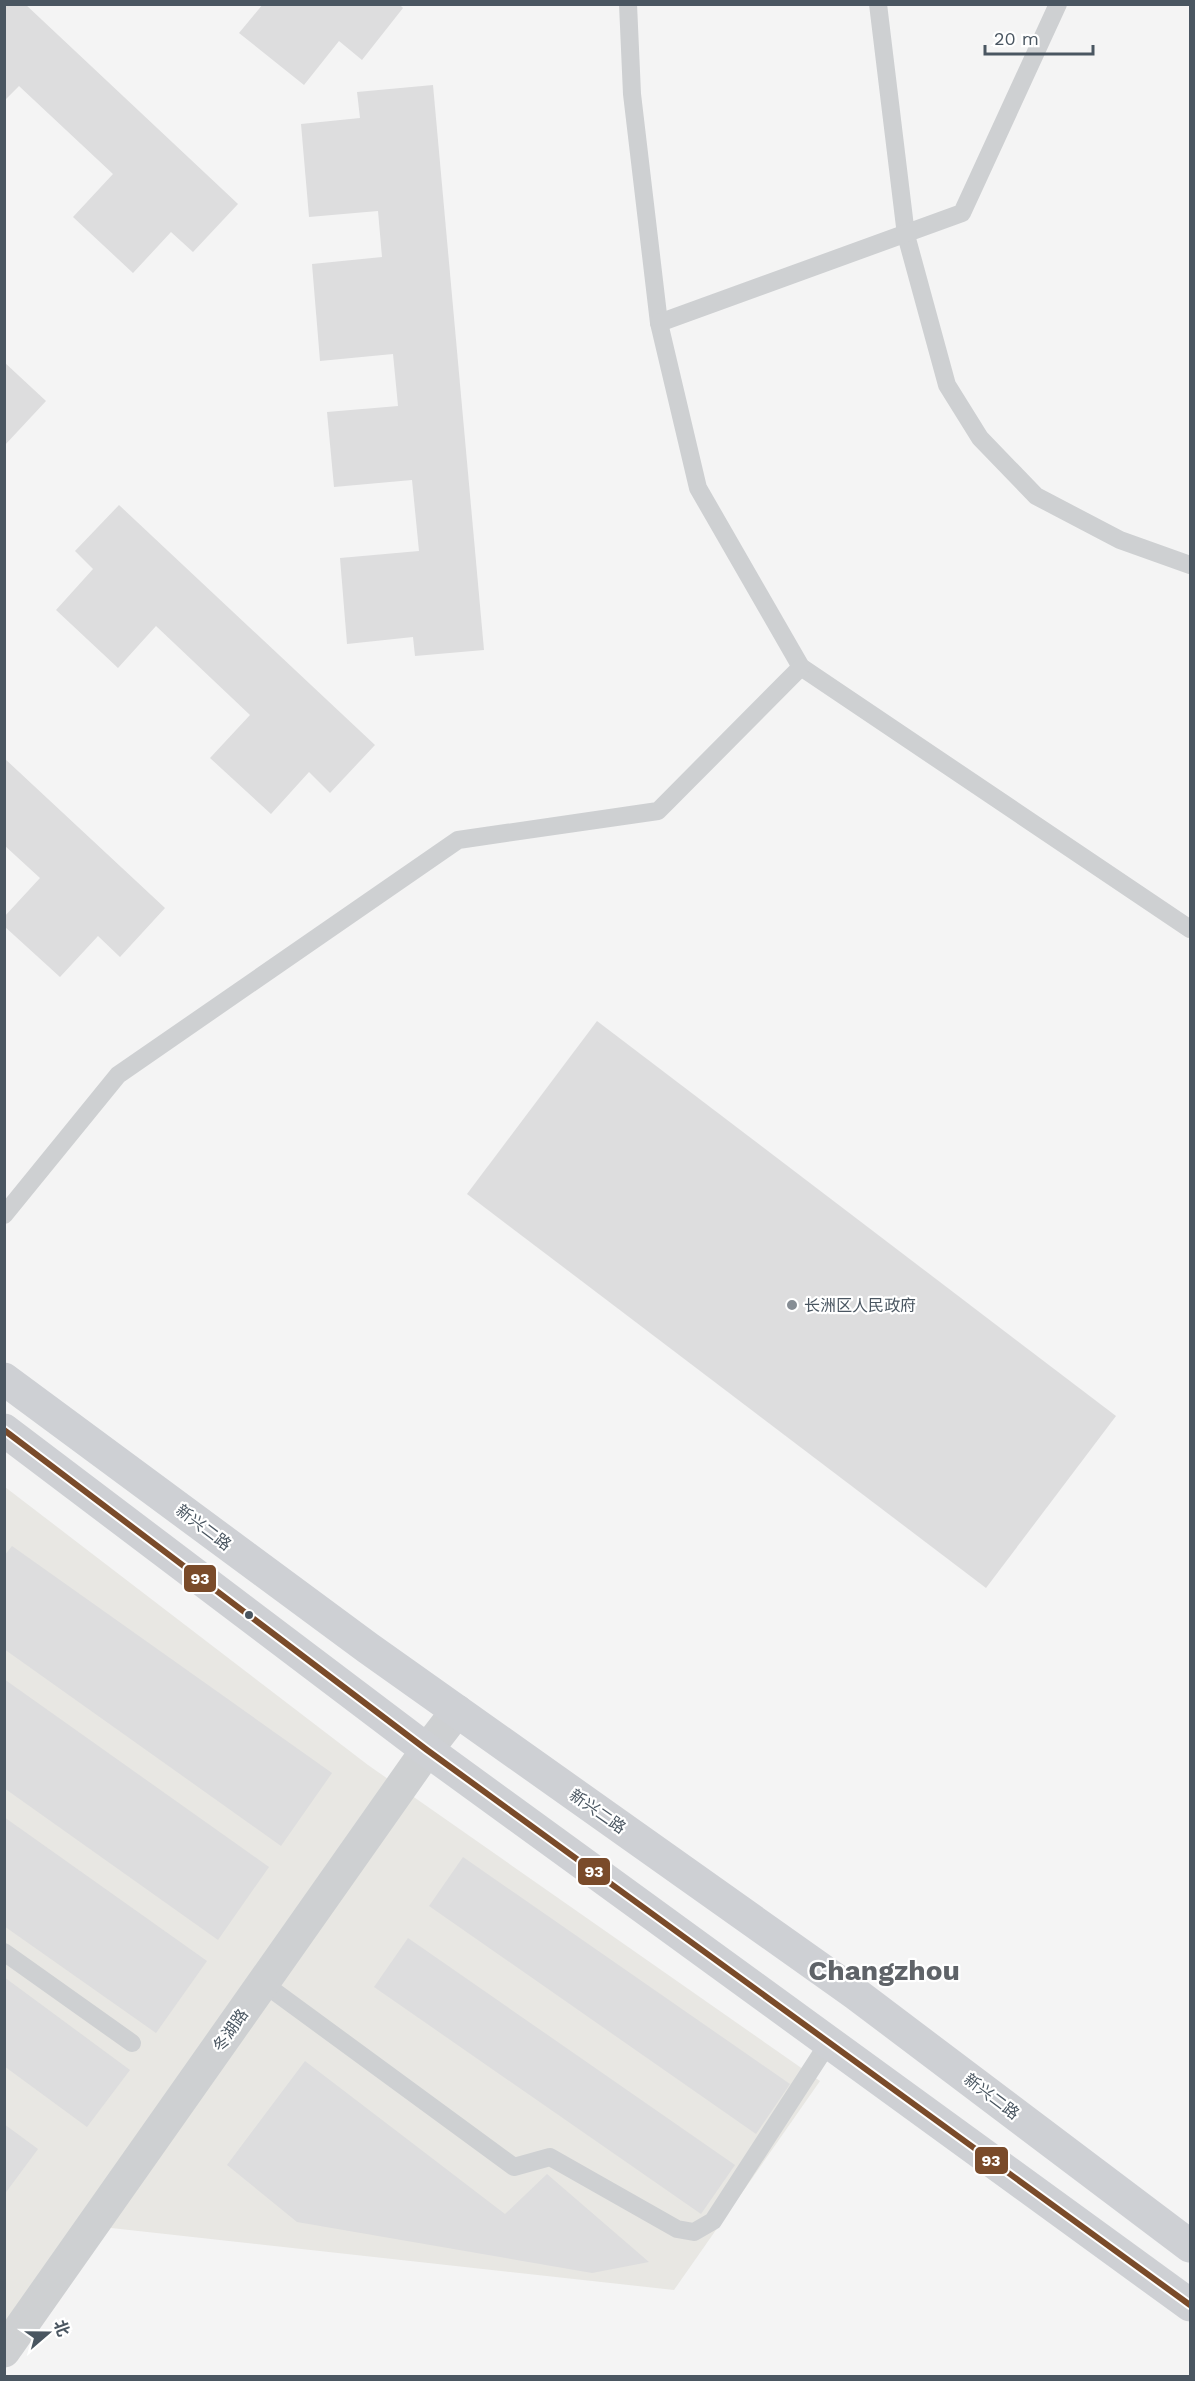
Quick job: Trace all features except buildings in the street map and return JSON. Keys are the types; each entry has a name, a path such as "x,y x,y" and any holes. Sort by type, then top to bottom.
{"main road":[{"name":"新兴二路","path":"4,1379 368,1648 856,1994 1191,2246"},
{"path":"4,1430 427,1750 1191,2305"}],"street":[{"name":"冬湖路","path":"4,2351 427,1750 457,1711"}],"lane":[{"path":"628,4 632,94 659,323 698,488 801,667 1191,929"},
{"path":"878,4 906,235 947,385 980,438 1036,496 1120,540 1191,565"},
{"path":"659,323 962,213 1058,4"},
{"path":"4,1215 118,1075 458,840 658,811 801,667"},
{"path":"4,1952 132,2043"},
{"path":"263,1983 514,2168 550,2157 677,2229 694,2232 713,2221 829,2042"}],"shaded area":[{"path":"5,1487 368,1765 820,2081 674,2290 93,2226 5,2351"}],"transit line":[{"name":"93","path":"4,1430 427,1750 1190,2305"}],"place":[{"name":"长洲区人民政府","path":"792,1305"}],"district":[{"name":"Changzhou","path":"884,1970"}]}
